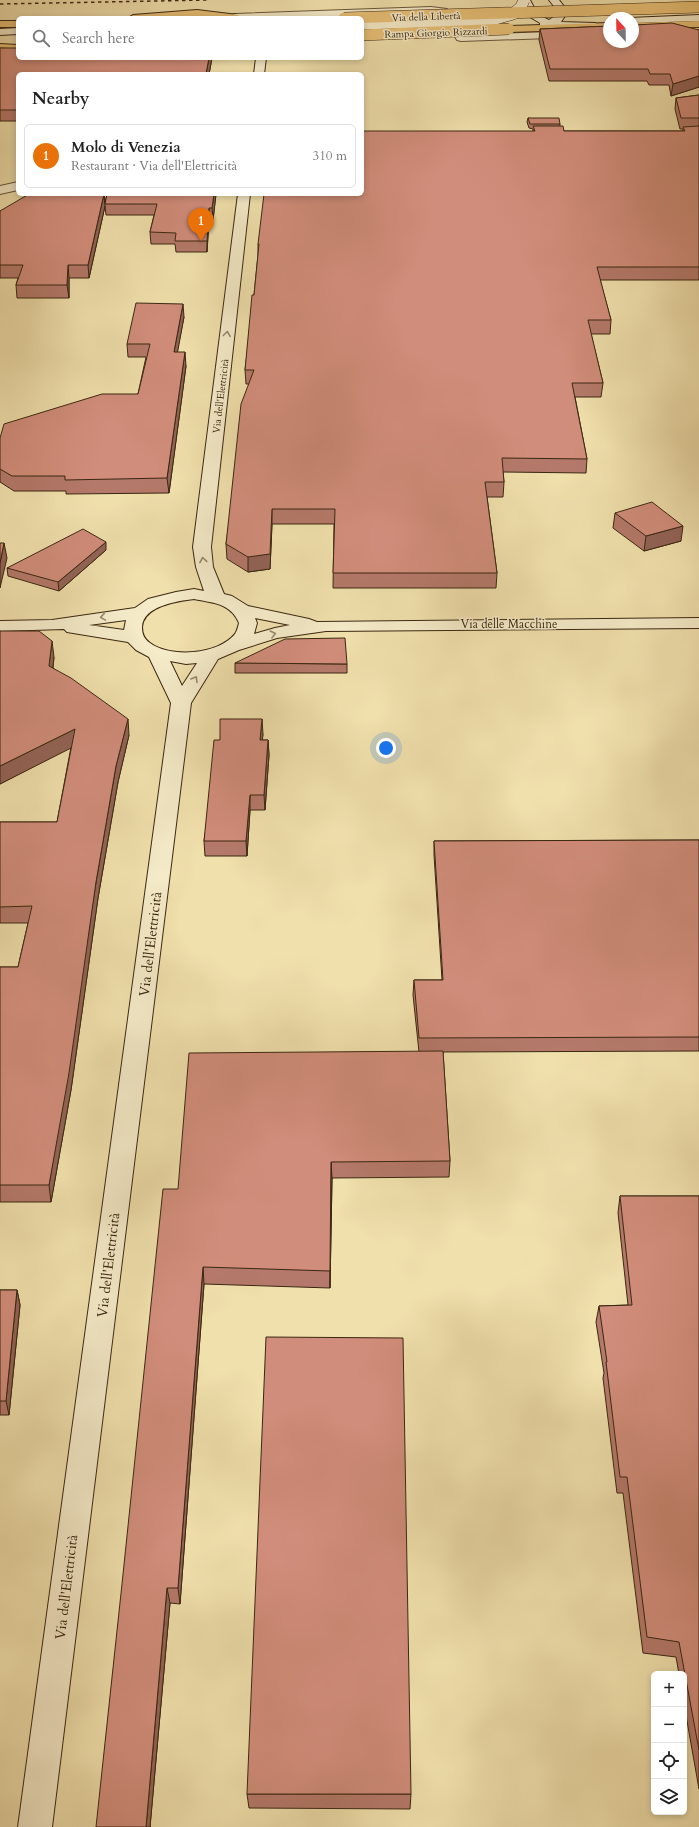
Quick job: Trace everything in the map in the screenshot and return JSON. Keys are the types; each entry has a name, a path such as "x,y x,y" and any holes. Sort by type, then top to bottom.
{"main road":[{"name":"Via della Libertà","path":"364,17 699,7"},
{"path":"151,16 188,12 228,16"},
{"path":"0,24 16,24"},
{"path":"639,26 699,24"},
{"name":"Rampa Giorgio Rizzardi","path":"364,35 603,26"}],"street":[{"name":"Rampa Giorgio Rizzardi","path":"525,0 535,17 551,22"},
{"path":"364,24 492,20 515,12 521,7 525,0"},
{"path":"551,22 559,19 562,13 562,10 555,1"},
{"path":"555,1 603,23"},
{"path":"285,16 431,10 444,11 461,38 603,26"},
{"path":"639,20 699,18"},
{"name":"Rampa Giorgio Rizzardi","path":"509,29 551,22 603,26"},
{"path":"0,31 16,29"},
{"path":"639,32 671,30 693,34"},
{"path":"0,31 16,34"},
{"path":"0,48 16,47"},
{"path":"259,72 261,60"},
{"path":"0,190 16,186"},
{"name":"Via dell'Elettricità","path":"216,597 205,571 202,559 202,547 244,196"},
{"path":"194,594 216,597 234,604 242,610 248,618 249,626 245,636 236,645 222,653 211,656 186,659 157,654 141,645 134,637 132,627 136,617 141,612 159,601 176,596 194,594"},
{"name":"Via delle Macchine","path":"242,610 320,626"},
{"path":"0,626 52,625 141,612"},
{"name":"Via delle Macchine","path":"236,645 276,633 320,626 699,623"},
{"path":"52,625 134,637"},
{"path":"157,654 182,704"},
{"name":"Via dell'Elettricità","path":"35,1827 182,704 211,656"}],"building":[{"path":"672,23 699,30 699,76 673,84 670,74 650,74 648,69 550,69 540,29 603,26 603,48 639,48 639,25"},
{"path":"0,48 16,48 16,60 209,60 206,72 16,72 16,110 0,110"},
{"path":"699,95 699,118 681,118 676,98"},
{"path":"528,118 559,118 560,124 530,124"},
{"path":"533,126 563,126 564,131 685,131 683,127 699,126 699,267 597,267 611,320 588,320 603,383 572,383 587,459 502,458 504,482 485,482 497,573 333,573 335,509 272,509 270,554 248,557 226,544 241,404 254,370 245,370 264,196 364,196 364,131 535,131"},
{"path":"26,196 104,196 88,265 68,265 67,285 16,285 23,265 0,265 0,211"},
{"path":"107,196 214,196 212,208 209,208 207,241 175,241 176,233 150,232 157,204 105,204"},
{"path":"136,303 183,304 174,352 185,352 167,478 65,480 65,476 12,476 0,469 0,438 4,424 102,394 138,394 150,344 127,344"},
{"path":"652,502 683,526 646,536 615,513"},
{"path":"83,529 106,542 58,582 7,568"},
{"path":"0,543 4,543 0,563"},
{"path":"0,631 39,631 52,641 49,666 71,678 128,719 116,766 96,882 69,1073 49,1185 0,1185 0,967 18,967 32,906 0,907 0,822 57,822 75,729 0,766"},
{"path":"345,638 347,664 235,663 285,639"},
{"path":"220,719 262,719 260,740 268,740 264,795 250,795 246,841 204,841 214,740 220,740"},
{"path":"699,840 699,1037 419,1038 414,980 443,980 434,841"},
{"path":"443,1051 450,1161 331,1162 330,1271 203,1267 178,1588 167,1588 146,1827 96,1827 163,1189 178,1189 189,1053"},
{"path":"620,1196 699,1196 699,1750 687,1685 687,1671 684,1671 679,1642 647,1637 627,1477 620,1477 599,1306 632,1305"},
{"path":"0,1290 17,1290 6,1401 0,1401"},
{"path":"266,1337 403,1338 411,1794 247,1794"}],"railway":[{"path":"0,4 207,0"}],"place":[{"name":"Molo di Venezia","path":"201,241"}]}
